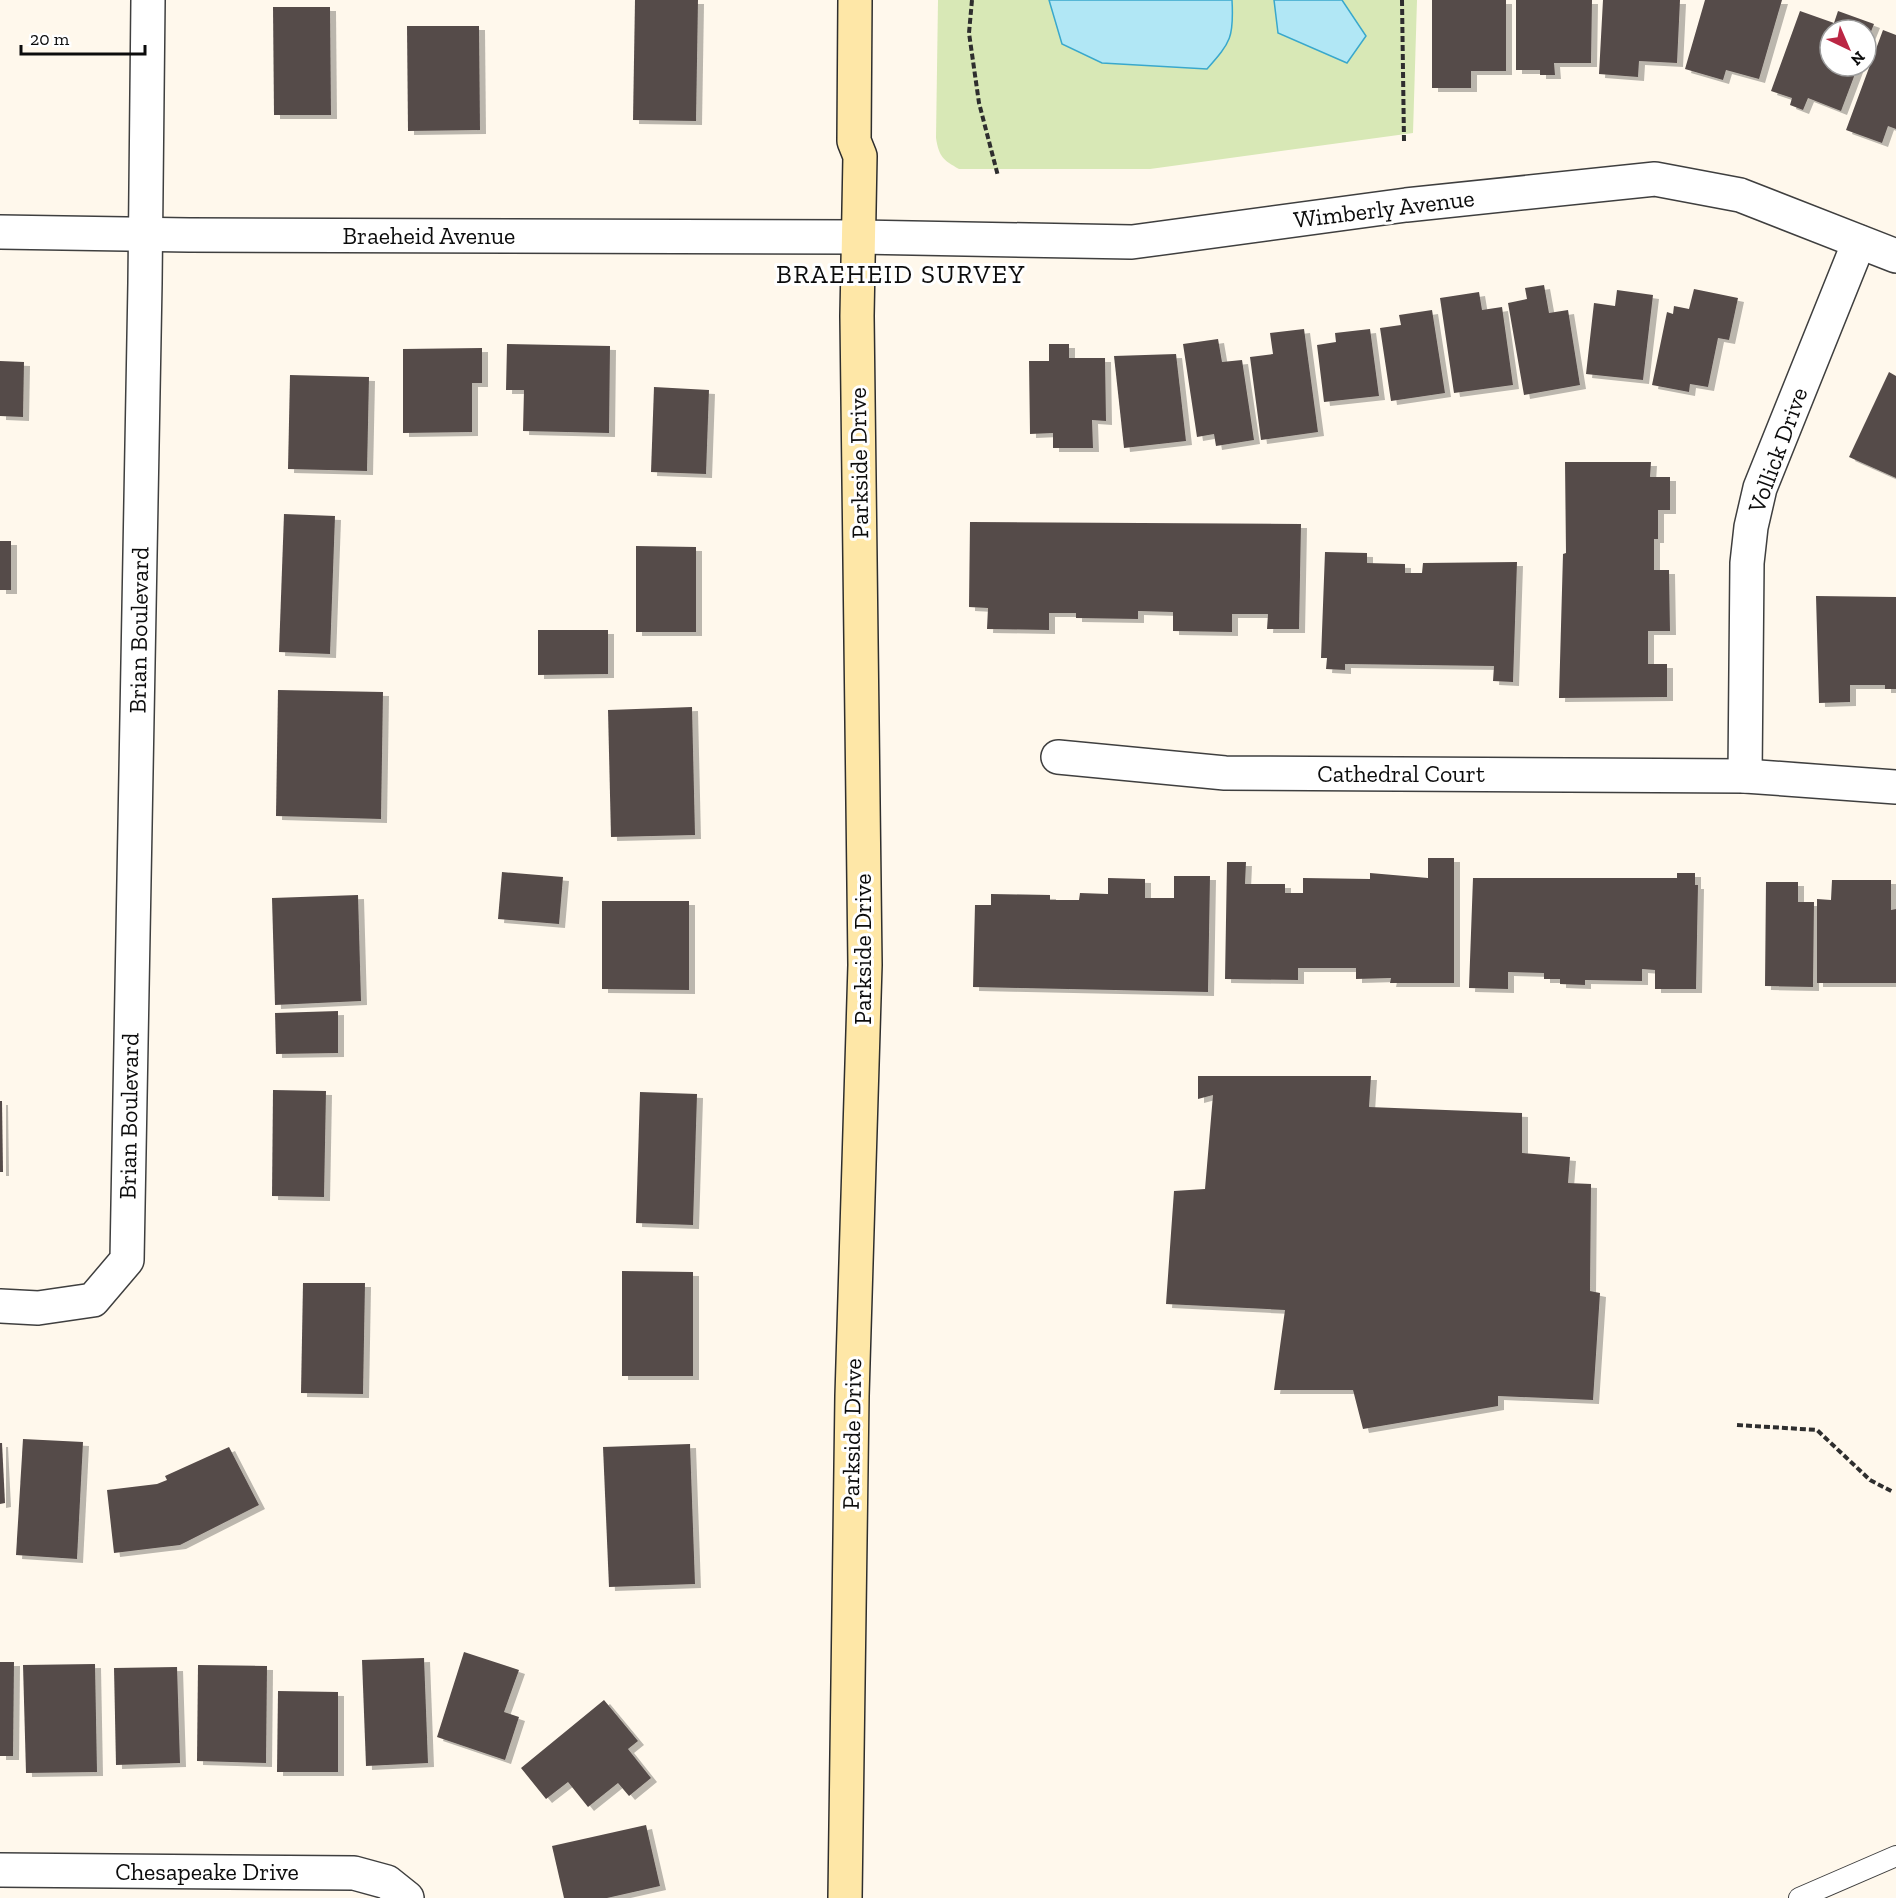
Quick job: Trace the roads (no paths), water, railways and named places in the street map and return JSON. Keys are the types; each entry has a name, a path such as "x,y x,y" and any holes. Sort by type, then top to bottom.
{"main road":[{"name":"Parkside Drive","path":"845,1898 852,1396 865,964 857,316 860,156 854,141 855,0"}],"street":[{"name":"Brian Boulevard","path":"0,1306 38,1308 93,1300 127,1260 146,234 148,0"},
{"name":"Wimberly Avenue","path":"859,237 1132,242 1406,205 1655,179 1740,195 1896,256"},
{"name":"Braeheid Avenue","path":"0,232 859,237"},
{"name":"Vollick Drive","path":"1745,776 1747,563 1751,528 1760,488 1859,242"},
{"name":"Cathedral Court","path":"1058,757 1226,773 1745,776 1896,787"},
{"name":"Chesapeake Drive","path":"0,1870 354,1873 387,1882 406,1898"}],"lane":[{"path":"1799,1898 1896,1856"}],"water":[{"path":"1049,0 1232,0 1231,31 1226,45 1207,69 1102,63 1062,44"},
{"path":"1274,0 1342,0 1366,36 1347,63 1278,33"}],"district":[{"name":"BRAEHEID SURVEY","path":"901,274"}]}
